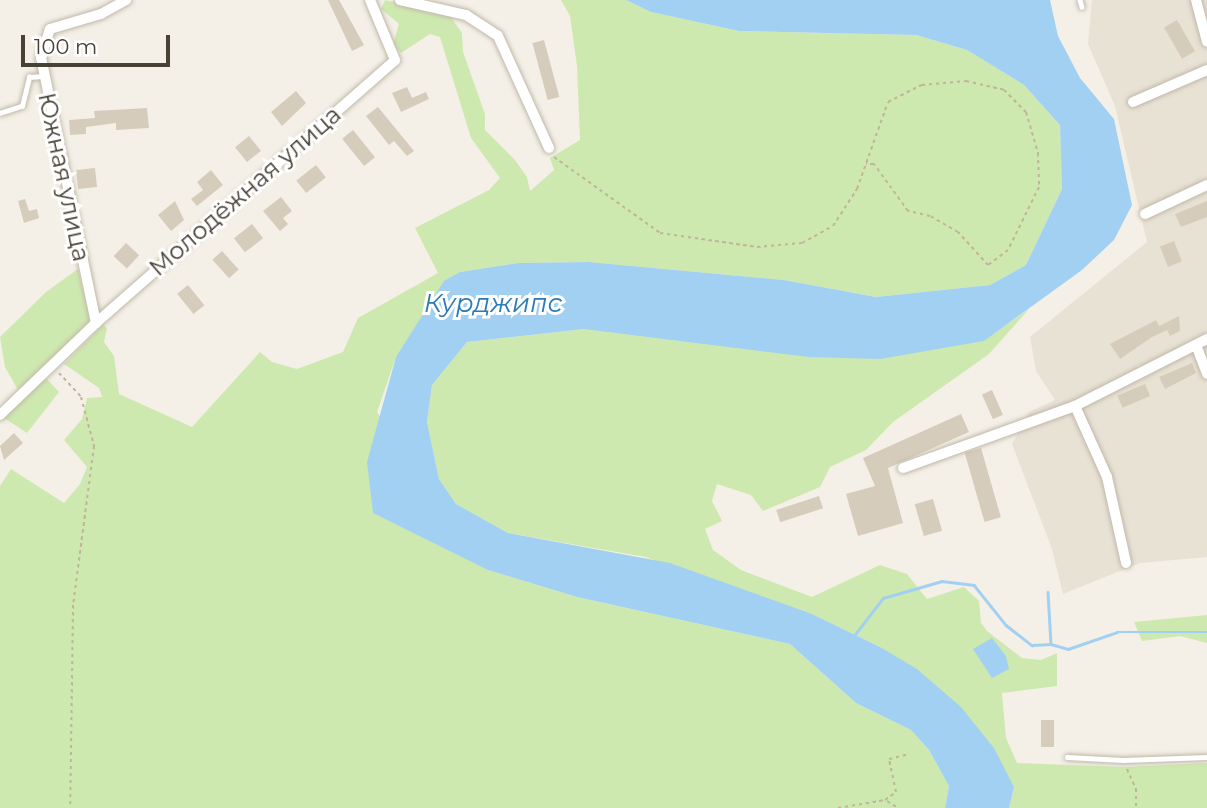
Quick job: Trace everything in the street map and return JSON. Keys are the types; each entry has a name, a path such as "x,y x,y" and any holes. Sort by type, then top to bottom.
{"street":[{"name":"Южная улица","path":"96,323 42,76 41,58 50,29 102,14 126,0"},
{"name":"Молодёжная улица","path":"0,415 96,323 395,60 370,0"},
{"path":"400,0 466,15 498,36 549,148"},
{"path":"1196,0 1207,42"},
{"path":"1133,102 1207,70"},
{"path":"1145,214 1207,185"},
{"path":"903,468 1074,406 1207,340"},
{"path":"1196,345 1207,374"},
{"path":"1074,406 1107,477 1126,563"}],"lane":[{"path":"1080,0 1083,7"},
{"path":"0,113 22,106 29,77 42,76"},
{"path":"1067,757 1124,760 1207,757"}],"path":[{"path":"549,148 557,162 660,233 757,247 802,243 833,226 866,164 888,103 922,85 965,81 1004,90 1026,112 1038,153 1040,187 1008,250 988,265 958,232 930,216 908,211 874,164 866,164"},
{"path":"51,365 81,397 94,446 73,605 69,808"},
{"path":"838,808 885,800 896,792 889,759 909,754"},
{"path":"1124,760 1136,789 1136,808"},
{"path":"885,800 898,808"}],"shaded area":[{"path":"1092,0 1207,0 1207,557 1140,563 1063,594 1052,549 1012,444 1029,412 1055,400 1036,371 1030,337 1147,242 1115,106 1088,44"}],"green space":[{"path":"385,0 450,16 462,33 463,52 485,114 485,130 515,160 527,177 530,191 554,170 550,158 580,140 577,66 570,16 561,0 626,0 651,12 739,31 916,35 967,50 1024,85 1060,125 1062,189 1026,265 990,285 876,297 784,280 589,262 518,263 460,272 396,357 377,412 488,570 577,597 790,644 856,703 911,730 929,750 949,786 945,808 0,808 0,486 11,469 64,503 80,484 87,467 64,440 82,419 87,398 102,397 99,388 64,364 103,325 107,328 104,342 114,356 119,394 192,427 260,352 272,362 297,369 343,352 358,318 438,273 415,228 489,190 500,178 471,138 440,37 430,34 401,53 393,44 399,24 381,9"},
{"path":"78,269 91,322 18,390 5,367 0,337 46,292"},
{"path":"1029,309 989,354 893,422 866,450 830,467 820,487 763,511 751,495 717,484 712,501 722,521 705,529 713,550 741,570 812,597 880,565 907,574 927,599 964,587 979,601 981,623 987,631 1022,658 1041,660 1057,653 1057,686 1002,693 1006,738 1017,763 1123,767 1207,763 1207,808 1009,808 1014,787 880,647 812,614 645,557 508,533 456,504 439,479 427,422 432,385 467,342 584,329 983,341"},
{"path":"46,378 59,392 27,433 4,418"},
{"path":"1207,615 1207,643 1180,636 1142,641 1134,622"}],"water":[{"name":"Курджипс","path":"626,0 1050,0 1058,36 1080,78 1114,119 1132,205 1114,240 1082,270 984,341 880,359 809,357 584,329 467,342 432,385 427,422 439,479 456,504 508,533 670,563 812,614 880,647 917,669 961,707 994,748 1014,787 1009,808 945,808 949,786 929,750 911,730 856,703 790,644 577,597 488,570 373,513 367,462 396,357 444,281 460,272 518,263 589,262 784,280 876,297 990,285 1026,265 1062,189 1060,125 1024,85 967,50 916,35 739,31 651,12"},
{"path":"992,638 1006,656 1009,669 992,678 973,649"}],"building":[{"path":"328,0 339,0 364,45 352,51"},
{"path":"1177,20 1195,51 1182,59 1164,28"},
{"path":"544,40 559,97 548,100 532,43"},
{"path":"407,87 412,98 426,92 429,99 401,112 392,93"},
{"path":"296,91 306,103 282,126 271,112"},
{"path":"378,107 414,151 407,156 394,141 389,145 366,116"},
{"path":"147,108 149,128 116,130 116,123 86,127 86,134 70,135 69,120 95,118 94,111"},
{"path":"353,130 375,157 364,166 342,139"},
{"path":"249,136 261,151 247,162 235,147"},
{"path":"316,165 326,178 306,193 296,180"},
{"path":"95,168 97,187 78,189 76,170"},
{"path":"211,170 223,185 197,206 191,199 203,190 197,182"},
{"path":"281,197 292,211 283,218 288,224 280,231 263,211"},
{"path":"25,199 29,211 37,209 39,218 24,223 18,201"},
{"path":"175,201 184,220 171,231 158,215"},
{"path":"1207,201 1207,217 1181,227 1175,214"},
{"path":"252,224 263,238 245,252 234,238"},
{"path":"1174,241 1182,262 1168,267 1160,246"},
{"path":"126,243 139,255 127,268 114,256"},
{"path":"222,251 239,270 229,278 212,260"},
{"path":"188,285 204,305 193,314 177,294"},
{"path":"1179,316 1180,331 1170,336 1167,330 1152,337 1120,359 1110,344 1156,320 1159,326"},
{"path":"1192,363 1196,373 1165,389 1159,377"},
{"path":"1145,384 1150,396 1122,408 1117,396"},
{"path":"992,390 1003,415 993,419 982,394"},
{"path":"961,414 969,432 888,468 903,523 858,536 846,494 875,486 863,458"},
{"path":"14,433 23,443 4,460 0,446"},
{"path":"981,448 1001,517 985,522 965,453"},
{"path":"819,496 823,508 780,522 776,510"},
{"path":"933,499 942,531 924,536 915,504"},
{"path":"1041,720 1054,720 1054,747 1041,747"}],"waterway":[{"path":"853,637 883,598 942,581 974,585 1006,625 1032,645 1051,644"},
{"path":"1048,592 1051,644 1068,649 1117,632 1207,632"}]}
